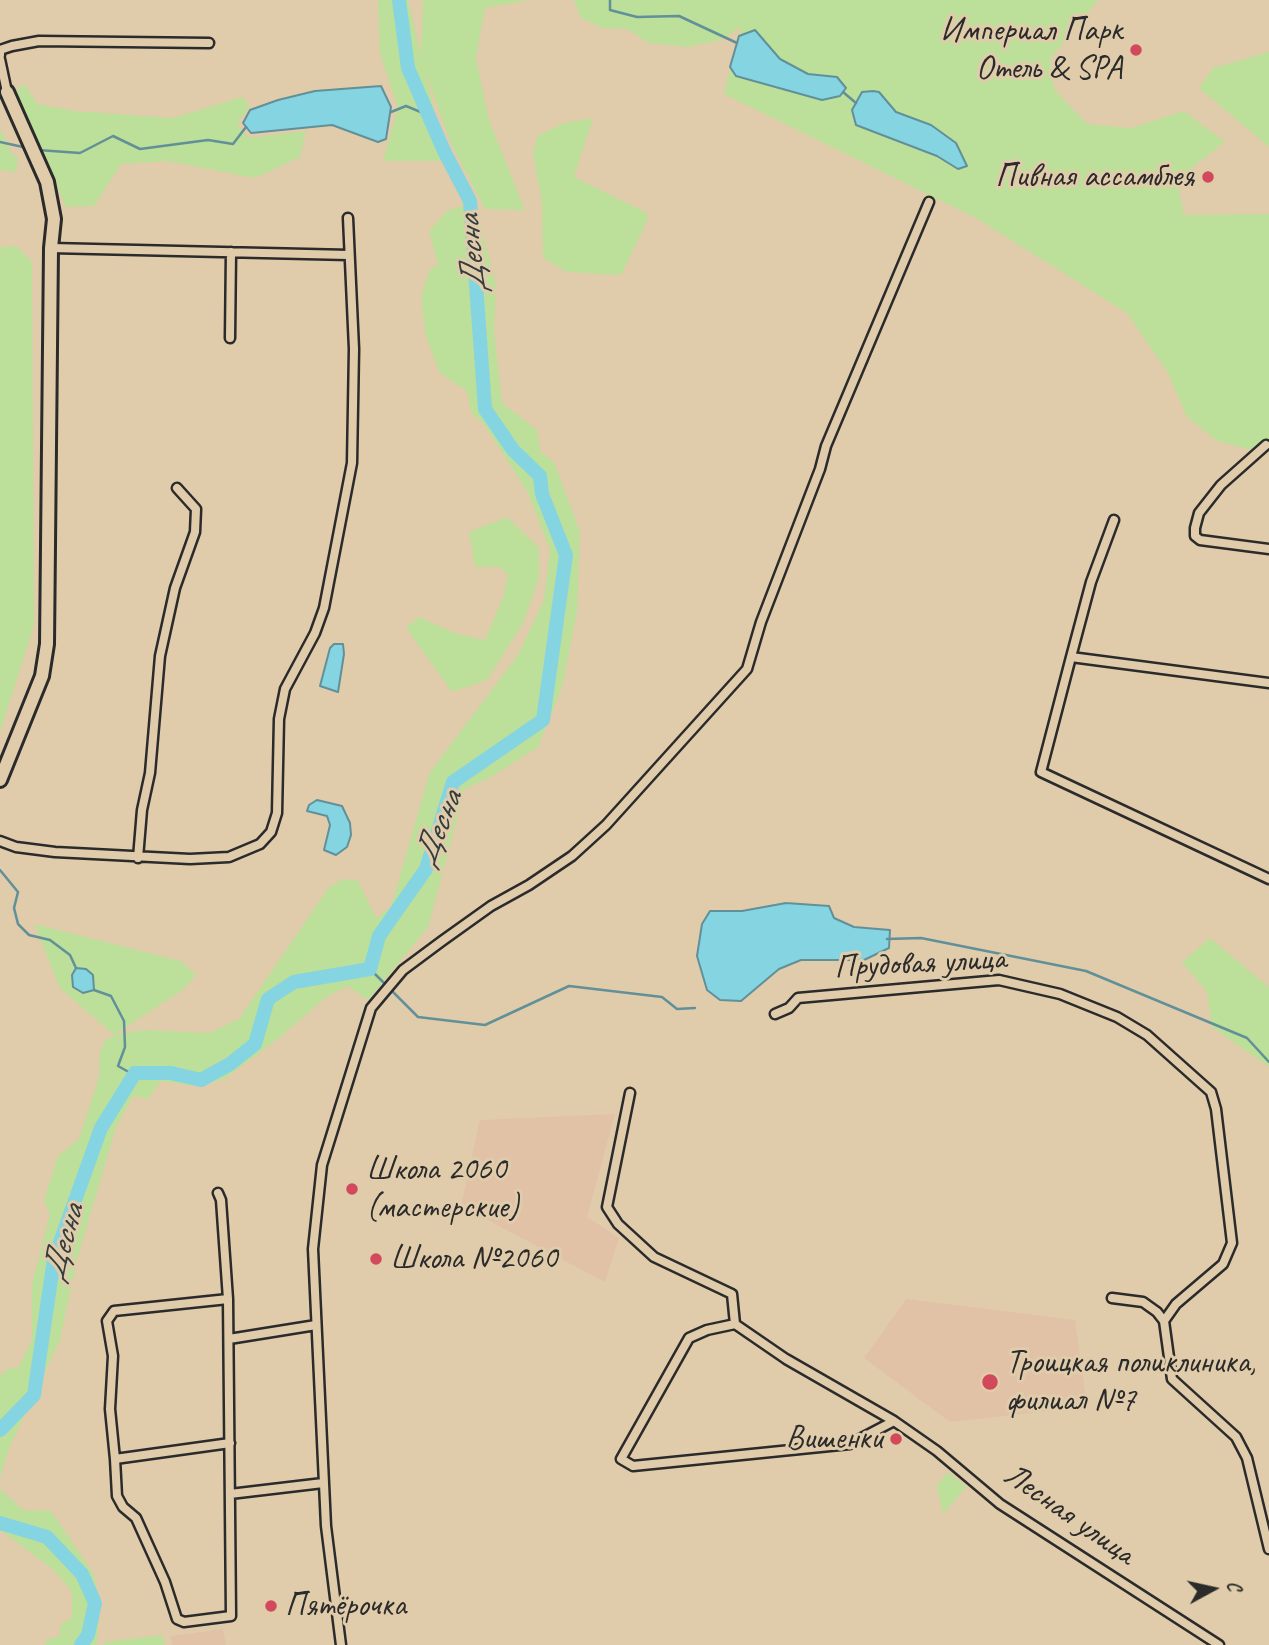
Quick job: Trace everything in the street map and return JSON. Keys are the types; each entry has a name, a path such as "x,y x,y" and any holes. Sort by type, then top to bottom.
{"street":[{"path":"0,780 42,676 47,644 53,203 3,90 0,50 39,41 209,43"},
{"path":"341,1645 323,1483 313,1249 322,1165 371,1008 403,970 491,906 572,856 606,825 747,669 761,622 820,469 826,446 929,202"},
{"path":"0,841 16,847 138,858 229,857 260,844 271,832 277,813 279,719 285,689 315,633 324,608 352,463 354,349 348,218"},
{"path":"51,248 349,255"},
{"path":"230,338 232,253"},
{"path":"1266,445 1222,485 1199,513 1195,528 1200,540 1269,549"},
{"path":"138,858 142,810 150,773 160,656 175,588 194,532 196,509 177,488"},
{"path":"1114,520 1091,582 1041,772 1269,879"},
{"path":"1071,657 1269,683"},
{"name":"Прудовая улица","path":"775,1014 789,1008 798,998 999,980 1060,994 1117,1017 1147,1035 1210,1093 1216,1109 1232,1243 1223,1264 1176,1304 1164,1321"},
{"path":"631,1093 607,1207 618,1224 654,1257 732,1294 735,1324 707,1330 689,1338 621,1459 633,1466 850,1444 894,1421"},
{"path":"218,1194 221,1200 228,1299 231,1616 184,1622 177,1619 170,1606 165,1581 136,1518 123,1507 117,1496 110,1427 113,1356 107,1321 109,1314 228,1299"},
{"path":"1112,1298 1143,1302 1164,1321 1172,1379 1236,1437 1247,1458 1269,1549"},
{"name":"Лесная улица","path":"735,1324 786,1359 894,1421 937,1451 1000,1504 1219,1645"},
{"path":"229,1339 316,1325"},
{"path":"115,1459 230,1443"},
{"path":"230,1494 323,1483"}],"shaded area":[{"path":"615,1114 587,1217 619,1238 605,1282 461,1206 480,1120"},
{"name":"Троицкая поликлиника, филиал №7","path":"906,1299 1075,1320 1087,1407 950,1422 864,1358"},
{"path":"223,1629 226,1645 172,1645 171,1636"}],"green space":[{"path":"378,0 408,0 421,55 423,0 530,0 485,8 476,58 489,120 525,210 485,209 451,144 425,70 444,151 440,161 383,161 398,108 380,53"},
{"path":"574,0 1098,0 1050,59 1054,89 1087,124 1131,128 1184,111 1225,142 1195,165 1179,191 1184,215 1269,214 1269,449 1248,449 1217,441 1187,417 1168,373 1127,313 976,218 724,94 741,26 722,40 687,47 649,43 627,29 602,28 581,18"},
{"path":"1269,52 1269,147 1199,88 1213,68"},
{"path":"24,83 37,104 75,111 173,118 242,97 250,106 237,124 249,138 306,131 300,157 255,178 168,161 121,164 94,206 66,207 15,92"},
{"path":"593,118 574,177 645,212 648,219 621,275 567,272 543,258 542,203 533,154 537,136 564,123"},
{"path":"0,128 12,154 18,158 16,172 0,170"},
{"path":"466,205 477,212 496,285 494,330 502,403 537,430 540,451 554,462 580,532 577,612 562,687 538,747 491,777 465,789 428,927 368,1000 348,986 326,997 279,1038 224,1079 196,1086 161,1081 148,1099 133,1096 116,1127 77,1259 60,1340 8,1450 0,1479 0,1376 9,1368 18,1368 32,1340 32,1284 50,1214 44,1201 58,1156 79,1139 99,1077 100,1052 105,1040 122,1033 144,1030 209,1033 239,1019 329,887 344,879 358,881 376,918 391,907 430,772 518,655 544,600 550,550 528,493 484,424 471,412 467,391 440,373 426,337 421,297 430,269 438,264 429,231 447,211"},
{"path":"16,246 32,262 34,625 0,732 0,247"},
{"path":"507,517 539,548 539,577 523,623 487,680 452,692 406,628 419,617 457,634 485,640 504,595 508,574 499,567 475,567 469,532"},
{"path":"34,924 181,961 196,975 184,989 114,1035 60,988"},
{"path":"1210,938 1269,987 1269,1067 1212,1027 1207,992 1182,962"},
{"path":"948,1472 966,1487 943,1514 937,1486"},
{"path":"0,1489 23,1510 51,1511 93,1573 100,1601 97,1645 45,1645 47,1640 60,1636 60,1626 72,1617 72,1592 54,1570 0,1530"},
{"path":"163,1635 164,1645 103,1645 105,1642"}],"water":[{"path":"755,30 780,59 808,74 837,77 846,88 840,96 822,100 736,76 730,67 739,36"},
{"path":"381,86 391,107 386,139 378,142 332,125 251,133 243,123 250,110 278,100 315,91"},
{"path":"862,92 879,92 896,112 931,125 956,143 967,166 958,169 937,156 856,125 852,110"},
{"path":"334,644 343,644 344,654 338,692 320,686 330,648"},
{"path":"317,800 342,806 350,823 351,835 347,847 336,855 324,850 330,825 327,816 307,811 309,805"},
{"path":"786,903 829,906 834,918 854,927 890,930 889,948 864,960 801,960 779,969 741,1001 720,1000 707,990 697,956 702,924 710,911 742,911"},
{"path":"76,968 86,969 93,975 94,990 83,993 73,987 72,975"}],"waterway":[{"name":"Десна","path":"0,1430 34,1395 54,1259 101,1128 135,1073 171,1073 201,1080 230,1064 255,1044 268,999 294,982 370,969 379,936 426,869 453,782 543,720 566,555 542,494 540,476 513,450 485,409 470,201 444,151 408,68 399,0"},
{"path":"610,0 610,10 637,17 679,16 737,43"},
{"path":"843,92 856,103"},
{"path":"391,112 406,106 428,115"},
{"path":"38,150 80,153 113,136 140,149 208,140 233,144 246,127"},
{"path":"0,142 23,147"},
{"path":"0,870 18,892 14,908 18,924 29,935 50,940 70,955 76,968"},
{"path":"887,939 921,938 1086,971 1247,1038 1269,1062"},
{"path":"370,969 418,1017 485,1025 569,986 662,997 677,1009 695,1008"},
{"path":"94,990 111,996 124,1021 125,1047 118,1066 134,1075"},
{"name":"Десна","path":"0,1523 47,1537 82,1574 95,1603 88,1635 81,1645"}],"place":[{"name":"Империал Парк Отель & SPA","path":"1136,50"},
{"name":"Пивная ассамблея","path":"1208,177"},
{"name":"Школа 2060 (мастерские)","path":"352,1189"},
{"name":"Школа №2060","path":"376,1259"},
{"name":"Троицкая поликлиника, филиал №7","path":"990,1382"},
{"name":"Вишенки","path":"896,1439"},
{"name":"Пятёрочка","path":"271,1606"}]}
